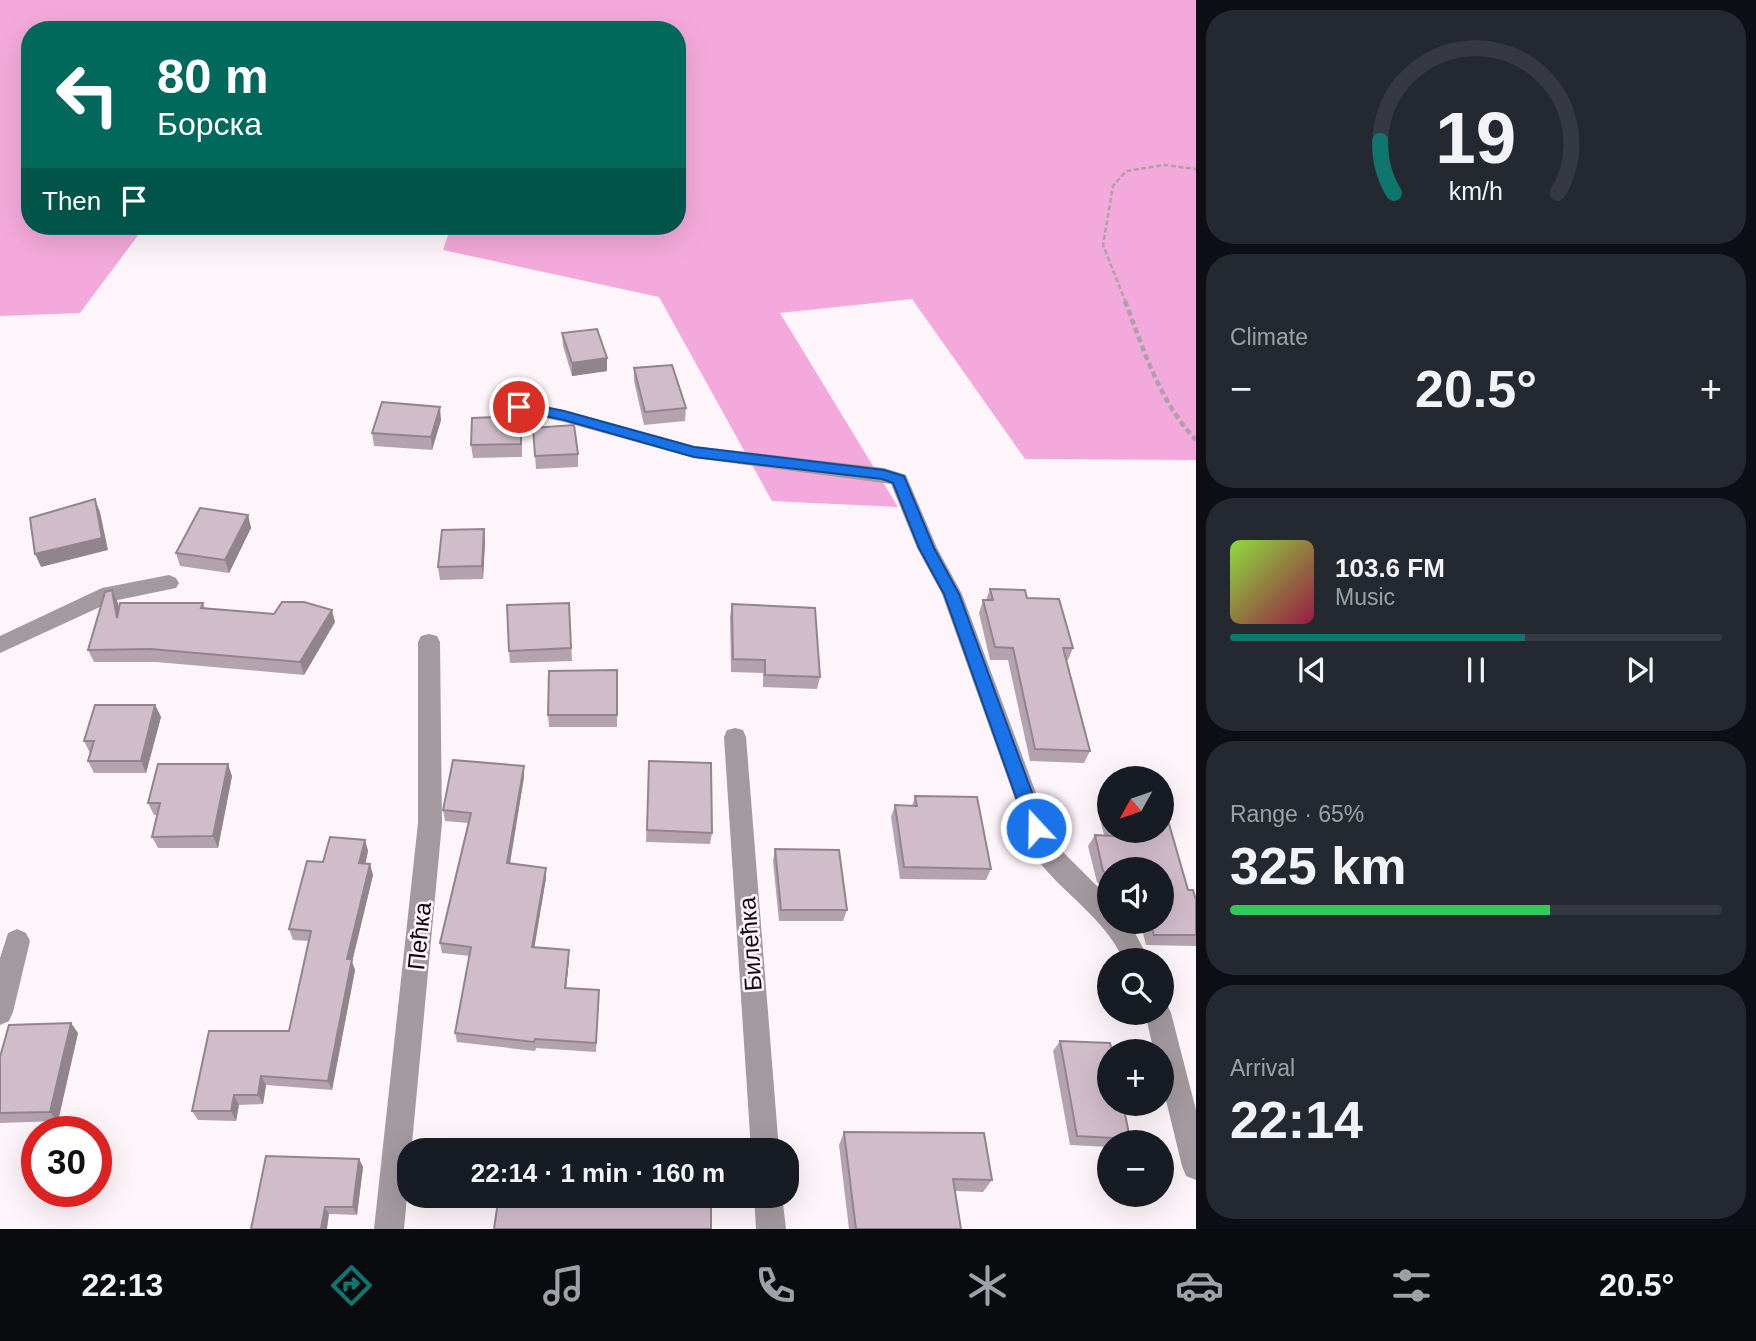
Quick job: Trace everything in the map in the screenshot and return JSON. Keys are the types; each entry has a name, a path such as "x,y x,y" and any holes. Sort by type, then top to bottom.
{"street":[{"path":"519,407 564,416 694,452 884,475 899,480 927,548 951,594 1045,850 1056,867 1097,903"},
{"path":"0,645 109,594 169,583"},
{"name":"Пећка","path":"389,1229 429,823 429,642"},
{"name":"Билећка","path":"735,737 764,1138"},
{"path":"0,1012 17,941"},
{"path":"1161,1025 1196,1166"},
{"path":"769,1208 771,1229"}],"path":[{"path":"1196,169 1164,165 1126,171 1113,186 1103,245 1156,381 1177,420 1196,440"}],"shaded area":[{"path":"0,0 1196,0 1196,460 1025,459 912,299 780,313 898,507 772,501 659,297 443,250 448,235 686,235 686,21 21,21 21,235 138,235 80,313 0,316"}],"building":[{"path":"597,329 607,358 572,363 562,333"},
{"path":"672,365 686,408 645,412 634,368"},
{"path":"382,402 440,407 431,437 372,433"},
{"path":"521,416 521,444 471,445 472,418"},
{"path":"574,425 578,454 535,456 533,428"},
{"path":"95,499 102,538 35,554 30,518"},
{"path":"200,508 248,515 225,560 176,553"},
{"path":"484,529 482,566 438,567 442,530"},
{"path":"990,589 1025,590 1027,598 1059,599 1073,648 1063,648 1090,751 1035,749 1013,648 995,647 983,600 993,600"},
{"path":"112,590 117,618 120,603 203,603 201,608 274,614 282,602 304,602 332,610 300,662 151,649 88,650 105,592"},
{"path":"569,603 571,648 509,651 507,605"},
{"path":"732,604 815,608 820,677 765,675 765,660 733,659"},
{"path":"617,670 617,715 548,715 549,671"},
{"path":"95,705 155,705 141,761 88,761 94,741 84,741"},
{"path":"453,760 524,766 507,863 546,868 532,947 569,950 565,988 599,990 596,1043 535,1039 534,1042 455,1033 471,947 440,943 471,813 443,810"},
{"path":"649,761 711,763 712,833 647,830"},
{"path":"158,764 228,764 213,836 152,837 160,803 148,803"},
{"path":"915,796 977,797 991,869 904,867 895,805 917,806"},
{"path":"330,837 365,840 359,863 370,864 347,959 352,959 328,1081 261,1076 258,1095 234,1095 231,1111 192,1111 209,1031 289,1031 311,931 289,929 307,861 323,862"},
{"path":"1174,841 1188,890 1193,890 1196,900 1196,935 1154,934 1174,934 1174,857 1100,857 1097,844 1174,844"},
{"path":"775,849 839,850 847,910 781,910"},
{"path":"71,1023 50,1112 0,1113 0,1057 9,1025"},
{"path":"1060,1041 1097,1042 1097,1116 1125,1116 1128,1130 1097,1130 1097,1137 1077,1136"},
{"path":"844,1132 984,1133 992,1180 953,1179 961,1229 856,1229"},
{"path":"266,1156 359,1159 353,1207 325,1207 321,1229 251,1229"},
{"path":"497,1208 711,1208 711,1229 494,1229"}],"route":[{"path":"519,407 564,416 678,449 884,475 899,480 920,533 951,594 1036,828"}]}
